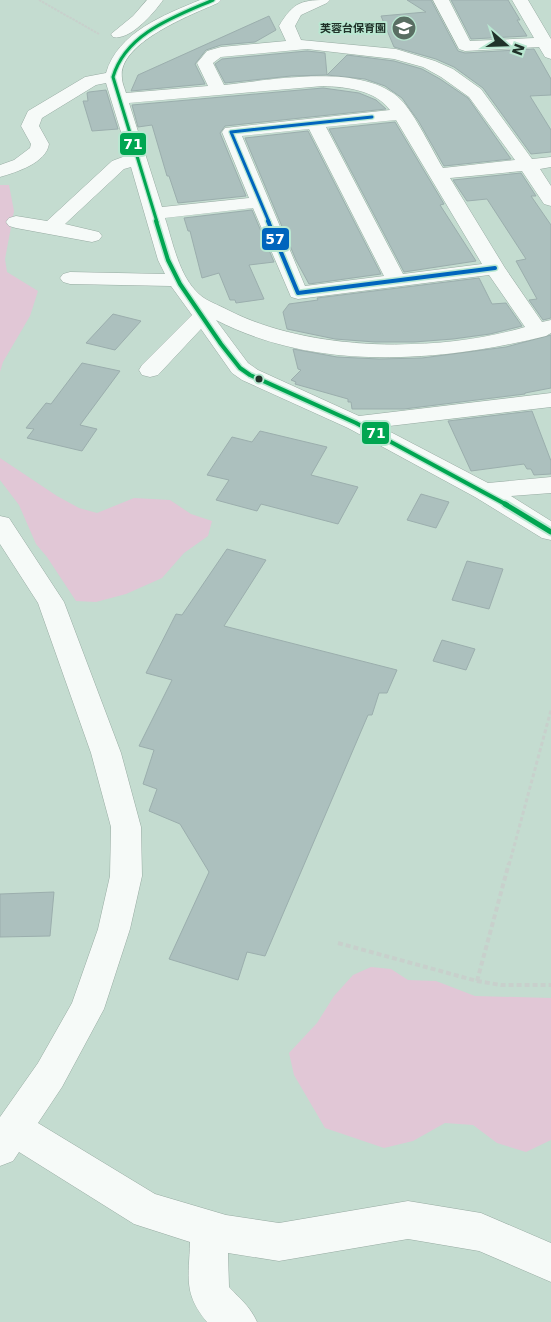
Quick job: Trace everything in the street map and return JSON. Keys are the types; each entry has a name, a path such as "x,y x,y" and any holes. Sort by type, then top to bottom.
{"street":[{"path":"118,59 112,50 117,36 122,30 138,19 155,0"},
{"path":"213,0 162,23 146,33 118,59 113,77 168,260 178,280 198,307 221,344 240,368 250,375 356,423 484,491 551,532"},
{"path":"296,45 287,26 295,12 322,0"},
{"path":"441,0 465,46 548,48"},
{"path":"520,0 548,48"},
{"path":"218,90 205,63 213,54 221,52 296,45 409,56 448,73 475,93 528,165 551,200"},
{"path":"0,172 20,164 39,150 40,144 30,126 34,115 91,81 113,77"},
{"path":"119,99 306,81 342,82 365,87 386,96 396,105 495,268 544,328 478,345 387,350 339,348 253,329 198,307"},
{"path":"401,114 231,132 298,293 495,268"},
{"path":"315,123 397,281"},
{"path":"51,228 118,165 137,158"},
{"path":"438,174 551,162"},
{"path":"154,214 260,202"},
{"path":"16,222 92,236"},
{"path":"70,278 178,280"},
{"path":"150,370 198,307"},
{"path":"356,423 551,400"},
{"path":"484,491 551,485"},
{"path":"0,524 51,602 106,753 126,827 126,876 114,929 87,1009 50,1076 7,1138 147,1211 226,1234 279,1242 408,1220 481,1232 551,1263"},
{"path":"209,1229 209,1294 228,1316 237,1322"}],"path":[{"path":"39,0 97,34 117,36"},
{"path":"477,980 551,710"},
{"path":"338,943 501,985 551,985"}],"shaded area":[{"path":"0,185 9,185 14,211 5,259 7,272 38,291 30,316 3,362 0,372"},
{"path":"0,458 57,496 79,508 97,513 134,498 170,500 191,514 212,521 208,536 184,553 162,578 126,594 96,602 76,601 47,557 36,544 19,505 0,480"},
{"path":"371,967 391,969 408,980 436,981 475,996 551,998 551,1140 526,1152 497,1143 473,1125 445,1123 413,1141 384,1148 325,1128 294,1075 289,1053 317,1023 334,996 353,975"}],"building":[{"path":"407,0 431,0 458,51 465,53 534,49 551,79 551,95 530,96 551,130 551,152 531,154 483,88 454,67 436,59 394,47 381,16 426,12"},
{"path":"451,0 508,0 527,36 471,39"},
{"path":"269,16 276,30 255,42 221,45 206,50 195,64 205,84 131,91 138,75"},
{"path":"307,51 325,53 327,75 291,76 225,83 215,64 222,59"},
{"path":"347,55 394,61 422,69 440,79 468,98 511,159 444,166 419,122 402,98 385,86 365,79 327,75"},
{"path":"323,88 359,93 376,100 386,109 225,126 220,133 246,196 178,203 169,176 167,176 152,125 138,127 132,105"},
{"path":"106,90 118,129 92,131 83,101 88,101 87,93 89,92"},
{"path":"395,122 444,204 440,205 476,261 404,272 329,129"},
{"path":"308,131 381,274 309,284 296,260 245,138"},
{"path":"521,173 536,196 531,196 551,225 551,318 543,320 529,300 537,299 516,261 526,259 487,199 467,201 453,180"},
{"path":"252,210 274,262 249,265 264,299 236,303 235,300 230,300 219,273 202,278 190,231 188,231 184,218"},
{"path":"479,278 492,304 506,303 522,326 490,334 453,339 375,342 335,339 287,329 283,312 289,304 318,300 317,298"},
{"path":"113,314 141,321 115,350 86,343"},
{"path":"551,335 551,388 525,394 404,409 352,409 351,402 348,402 348,399 295,384 296,382 291,380 301,370 298,369 293,349 337,357 379,359 422,358 506,347"},
{"path":"82,363 120,371 80,425 97,429 82,451 27,438 34,429 26,428 46,403 51,404"},
{"path":"532,411 551,461 551,474 534,475 531,469 527,469 524,464 471,471 448,421"},
{"path":"260,431 327,447 311,475 358,487 338,524 261,504 257,511 216,500 229,480 207,475 232,437 252,442"},
{"path":"421,494 449,502 436,528 407,520"},
{"path":"227,549 266,560 224,626 397,670 387,693 379,693 372,715 368,715 265,956 247,952 238,980 169,959 209,872 180,824 149,811 157,789 143,784 154,750 139,746 172,680 146,673 176,614 182,615"},
{"path":"467,561 503,569 489,609 452,600"},
{"path":"442,640 475,649 466,670 433,661"},
{"path":"54,892 50,936 0,937 0,894"}],"transit line":[{"name":"71","path":"213,0 168,20 138,39 126,50 117,63 113,77 168,260 180,284 221,344 240,368 250,375 356,423 484,491 551,532"},
{"name":"57","path":"372,117 231,132 298,293 495,268"}],"place":[{"name":"芙蓉台保育園","path":"404,28"}]}
